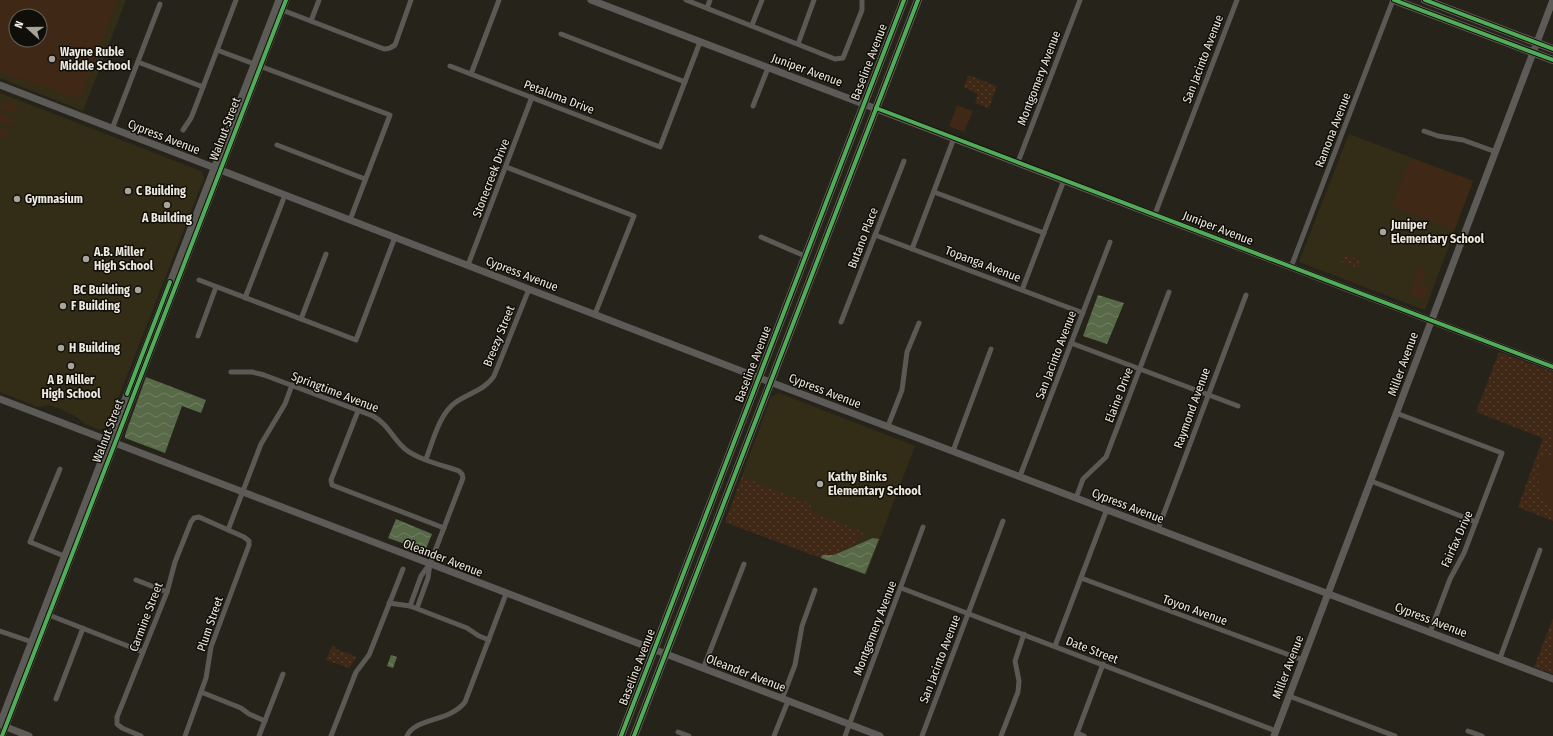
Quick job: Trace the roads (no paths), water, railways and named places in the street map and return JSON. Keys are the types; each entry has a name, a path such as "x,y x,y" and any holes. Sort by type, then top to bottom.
{"main road":[{"name":"Baseline Avenue","path":"621,736 904,0"},
{"name":"Baseline Avenue","path":"634,736 918,0"},
{"path":"1393,0 1553,60"},
{"path":"1425,0 1553,49"}],"street":[{"path":"182,130 191,118 236,0"},
{"name":"Walnut Street","path":"258,64 279,0"},
{"name":"Walnut Street","path":"1,736 2,725 64,556 111,442 258,64 286,0"},
{"path":"311,21 319,0"},
{"path":"282,10 384,49 392,48 394,45 410,0"},
{"path":"471,74 499,0"},
{"name":"Juniper Avenue","path":"591,0 1553,367"},
{"path":"686,0 835,58 843,58 862,10 863,1"},
{"path":"707,8 710,0"},
{"path":"752,25 762,0"},
{"path":"798,44 814,0"},
{"name":"Montgomery Avenue","path":"1018,162 1080,0"},
{"name":"San Jacinto Avenue","path":"1155,214 1236,0"},
{"name":"Ramona Avenue","path":"1292,267 1393,0"},
{"name":"Miller Avenue","path":"1275,733 1553,0"},
{"path":"112,129 160,4"},
{"path":"561,34 685,82 700,42"},
{"path":"217,50 258,64 390,115 350,220"},
{"path":"138,62 203,87"},
{"name":"Petaluma Drive","path":"450,66 660,147 685,82"},
{"path":"753,106 768,68"},
{"name":"Cypress Avenue","path":"0,85 770,382 1553,679"},
{"name":"Stonecreek Drive","path":"468,266 532,97"},
{"path":"1424,131 1438,136 1463,140 1496,152"},
{"path":"912,248 954,138"},
{"path":"277,145 365,179"},
{"name":"Butano Place","path":"841,322 904,161"},
{"path":"506,167 634,216 595,314"},
{"path":"1022,290 1064,180"},
{"path":"934,192 1044,233"},
{"path":"245,298 285,195"},
{"name":"Topanga Avenue","path":"875,235 1083,313"},
{"path":"199,280 356,340 395,237"},
{"path":"761,237 805,256"},
{"name":"San Jacinto Avenue","path":"1020,476 1110,242"},
{"path":"301,319 326,254"},
{"path":"198,336 216,287"},
{"name":"Breezy Street","path":"426,459 446,412 455,403 491,381 499,365 529,289"},
{"name":"Elaine Drive","path":"1076,498 1083,479 1106,457 1169,292"},
{"name":"Raymond Avenue","path":"1158,529 1246,295"},
{"path":"888,426 902,390 907,352 919,322"},
{"path":"1071,343 1238,406"},
{"path":"953,451 992,349"},
{"name":"Springtime Avenue","path":"231,372 252,372 292,385 358,410 380,420 386,425 396,440 411,453 459,471 463,478 444,528"},
{"path":"228,530 261,444 285,404 292,385"},
{"name":"Oleander Avenue","path":"0,399 880,736"},
{"path":"358,410 331,480 332,485 444,528 430,564 428,578 417,608"},
{"name":"Fairfax Drive","path":"1396,414 1502,453 1464,552 1450,579 1430,632"},
{"name":"Walnut Street","path":"2,725 49,615 111,442"},
{"path":"60,469 30,542 64,556"},
{"path":"1371,481 1476,522"},
{"path":"1055,646 1107,510"},
{"name":"Carmine Street","path":"141,736 122,728 117,724 117,717 166,592 175,562 191,522 194,518 199,517 228,530"},
{"name":"San Jacinto Avenue","path":"922,736 1003,521"},
{"name":"Montgomery Avenue","path":"845,736 923,527"},
{"name":"Plum Street","path":"185,736 206,678 211,647 249,549 249,541 244,537 228,530"},
{"path":"1500,658 1540,550"},
{"path":"410,606 421,576 430,564"},
{"path":"703,669 744,564"},
{"path":"331,736 356,672 369,655 403,569"},
{"name":"Toyon Avenue","path":"1081,578 1303,660"},
{"path":"136,580 166,592"},
{"path":"418,585 424,587"},
{"name":"Date Street","path":"901,588 1103,664 1275,733"},
{"path":"774,736 795,665 802,626 815,590"},
{"path":"407,736 409,732 417,726 449,715 461,708 465,702 506,594"},
{"path":"390,603 417,608 467,628 478,636 489,640"},
{"path":"49,615 143,652"},
{"path":"56,699 83,628"},
{"path":"0,631 32,642"},
{"path":"1001,736 1018,692 1019,681 1015,661 1024,634"},
{"path":"1084,736 1076,735 1103,664"},
{"path":"259,736 283,674"},
{"path":"201,692 242,708 249,714 265,721"},
{"path":"1289,696 1396,736"},
{"path":"2,725 29,736"},
{"path":"1468,731 1482,736"},
{"path":"678,732 689,736"}],"water":[{"path":"1098,295 1124,303 1107,344 1083,336"},
{"path":"146,377 206,400 201,413 182,406 165,453 125,438"},
{"path":"396,519 432,534 425,551 388,538"},
{"path":"873,538 879,539 865,574 821,558 822,555 834,555"},
{"path":"391,655 397,657 393,668 387,666"}],"place":[{"name":"Wayne Ruble Middle School","path":"52,59"},
{"name":"C Building","path":"128,191"},
{"name":"Gymnasium","path":"17,199"},
{"name":"A Building","path":"167,205"},
{"name":"Juniper Elementary School","path":"1383,232"},
{"name":"A.B. Miller High School","path":"86,259"},
{"name":"BC Building","path":"138,290"},
{"name":"F Building","path":"63,306"},
{"name":"H Building","path":"61,348"},
{"name":"A B Miller High School","path":"71,366"},
{"name":"Kathy Binks Elementary School","path":"820,484"}]}
